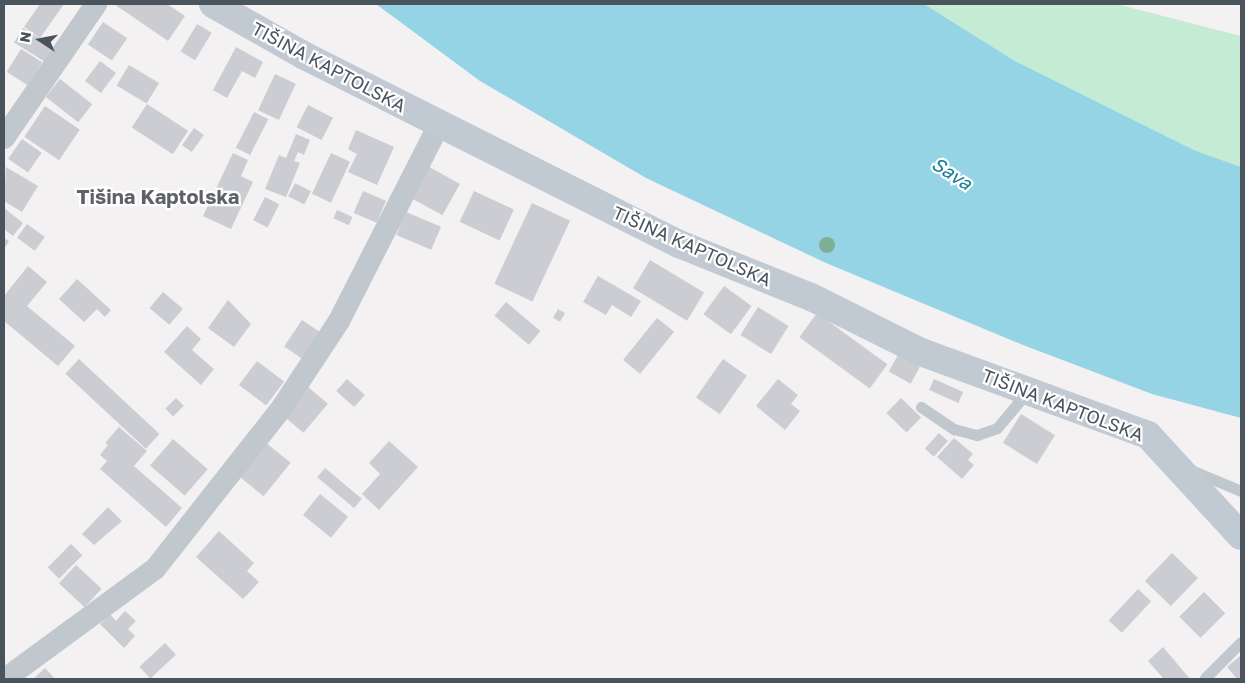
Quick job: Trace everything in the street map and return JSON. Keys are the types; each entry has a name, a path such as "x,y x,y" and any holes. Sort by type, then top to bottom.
{"main road":[{"name":"TIŠINA KAPTOLSKA","path":"213,4 439,125 679,244 810,297 921,352 1148,436 1178,464 1241,536"}],"street":[{"path":"4,138 96,4"},
{"path":"5,679 155,569 281,409 339,321 439,125"}],"lane":[{"path":"921,407 954,429 977,435 997,428 1028,391"},
{"path":"1178,464 1241,491"},
{"path":"1205,678 1241,642"}],"green space":[{"path":"924,4 1116,4 1241,36 1241,167 1194,150 1015,61"}],"water":[{"name":"Sava","path":"376,4 924,4 1015,61 1194,150 1241,167 1241,418 1152,394 1023,345 826,263 646,178 480,81"}],"building":[{"path":"40,4 64,4 40,38 24,27"},
{"path":"114,4 167,4 185,16 168,41"},
{"path":"103,22 127,38 112,61 88,44"},
{"path":"197,24 212,33 195,60 181,51"},
{"path":"23,28 54,47 45,61 14,42"},
{"path":"236,47 263,62 255,78 242,71 227,98 213,90"},
{"path":"21,49 42,62 28,85 7,72"},
{"path":"100,61 116,73 101,93 85,81"},
{"path":"129,65 159,83 147,104 117,86"},
{"path":"275,74 296,84 279,120 258,110"},
{"path":"60,79 92,104 78,122 46,97"},
{"path":"147,104 188,131 173,154 132,127"},
{"path":"308,105 333,118 322,140 297,127"},
{"path":"45,106 80,129 59,160 24,137"},
{"path":"254,112 268,119 250,155 236,148"},
{"path":"194,128 204,135 192,152 182,145"},
{"path":"356,130 394,147 377,185 348,172 357,154 348,149"},
{"path":"296,134 310,140 304,155 298,152 294,161 300,163 286,197 265,189 279,155 286,158"},
{"path":"22,139 42,153 28,172 8,159"},
{"path":"233,153 248,160 241,176 253,182 231,229 203,216"},
{"path":"331,153 350,162 331,203 312,194"},
{"path":"424,164 460,184 442,215 407,195"},
{"path":"6,167 38,186 22,212 4,201"},
{"path":"295,183 311,191 304,205 288,196"},
{"path":"363,191 386,201 377,223 354,213"},
{"path":"474,191 514,210 500,240 460,222"},
{"path":"265,197 279,204 267,227 253,220"},
{"path":"532,203 570,221 532,301 494,284"},
{"path":"4,208 23,223 13,236 4,229"},
{"path":"337,210 353,217 349,225 333,218"},
{"path":"406,212 441,227 431,250 396,235"},
{"path":"27,224 45,237 35,251 17,238"},
{"path":"4,238 9,241 4,249"},
{"path":"650,260 704,292 687,321 633,288"},
{"path":"28,266 47,282 27,306 75,346 58,366 4,321 4,296"},
{"path":"598,276 641,301 631,317 612,305 606,315 583,302"},
{"path":"77,279 111,310 105,317 97,309 84,322 59,299"},
{"path":"724,286 752,306 731,334 703,314"},
{"path":"163,292 183,309 169,325 150,308"},
{"path":"228,300 251,324 234,347 208,328"},
{"path":"506,302 540,331 529,345 494,316"},
{"path":"758,307 789,326 771,354 741,335"},
{"path":"558,309 565,313 560,322 553,318"},
{"path":"817,313 887,364 870,388 799,337"},
{"path":"657,318 674,332 640,374 623,360"},
{"path":"302,320 320,332 302,359 284,347"},
{"path":"187,326 201,339 192,350 214,369 201,385 164,352"},
{"path":"898,355 920,367 911,384 889,372"},
{"path":"79,359 159,434 146,449 65,374"},
{"path":"723,359 747,376 720,414 696,398"},
{"path":"257,361 284,381 266,405 239,385"},
{"path":"347,379 365,395 354,407 336,391"},
{"path":"778,379 798,395 791,404 800,411 785,430 756,406"},
{"path":"934,379 963,392 958,403 929,390"},
{"path":"308,387 328,404 303,433 284,416"},
{"path":"176,398 184,406 173,416 165,409"},
{"path":"901,398 921,417 907,433 886,413"},
{"path":"1021,414 1055,435 1037,464 1003,443"},
{"path":"119,427 147,451 134,466 182,508 166,527 100,469 107,461 100,455 108,445 105,443"},
{"path":"939,433 948,441 934,457 925,449"},
{"path":"954,438 973,454 968,460 974,465 962,479 937,457"},
{"path":"173,439 208,469 185,496 150,465"},
{"path":"389,441 418,467 379,510 362,494 380,474 369,463"},
{"path":"265,442 291,463 264,496 238,475"},
{"path":"325,468 362,499 354,508 317,477"},
{"path":"320,494 348,517 331,538 303,515"},
{"path":"108,507 122,521 94,545 82,534"},
{"path":"219,531 254,563 247,571 259,582 243,599 196,557"},
{"path":"71,544 82,555 59,579 48,567"},
{"path":"1172,553 1198,578 1171,606 1145,581"},
{"path":"76,565 102,589 85,607 59,583"},
{"path":"1138,589 1151,601 1122,633 1109,620"},
{"path":"1204,592 1225,613 1200,638 1179,617"},
{"path":"125,611 136,621 128,629 135,636 124,648 100,624 110,614 116,621"},
{"path":"165,643 176,655 150,679 139,667"},
{"path":"1163,647 1190,679 1164,679 1148,661"},
{"path":"1241,655 1241,679 1237,679 1227,667"},
{"path":"45,668 55,679 33,679"}],"district":[{"name":"Tišina Kaptolska","path":"158,196"}]}
